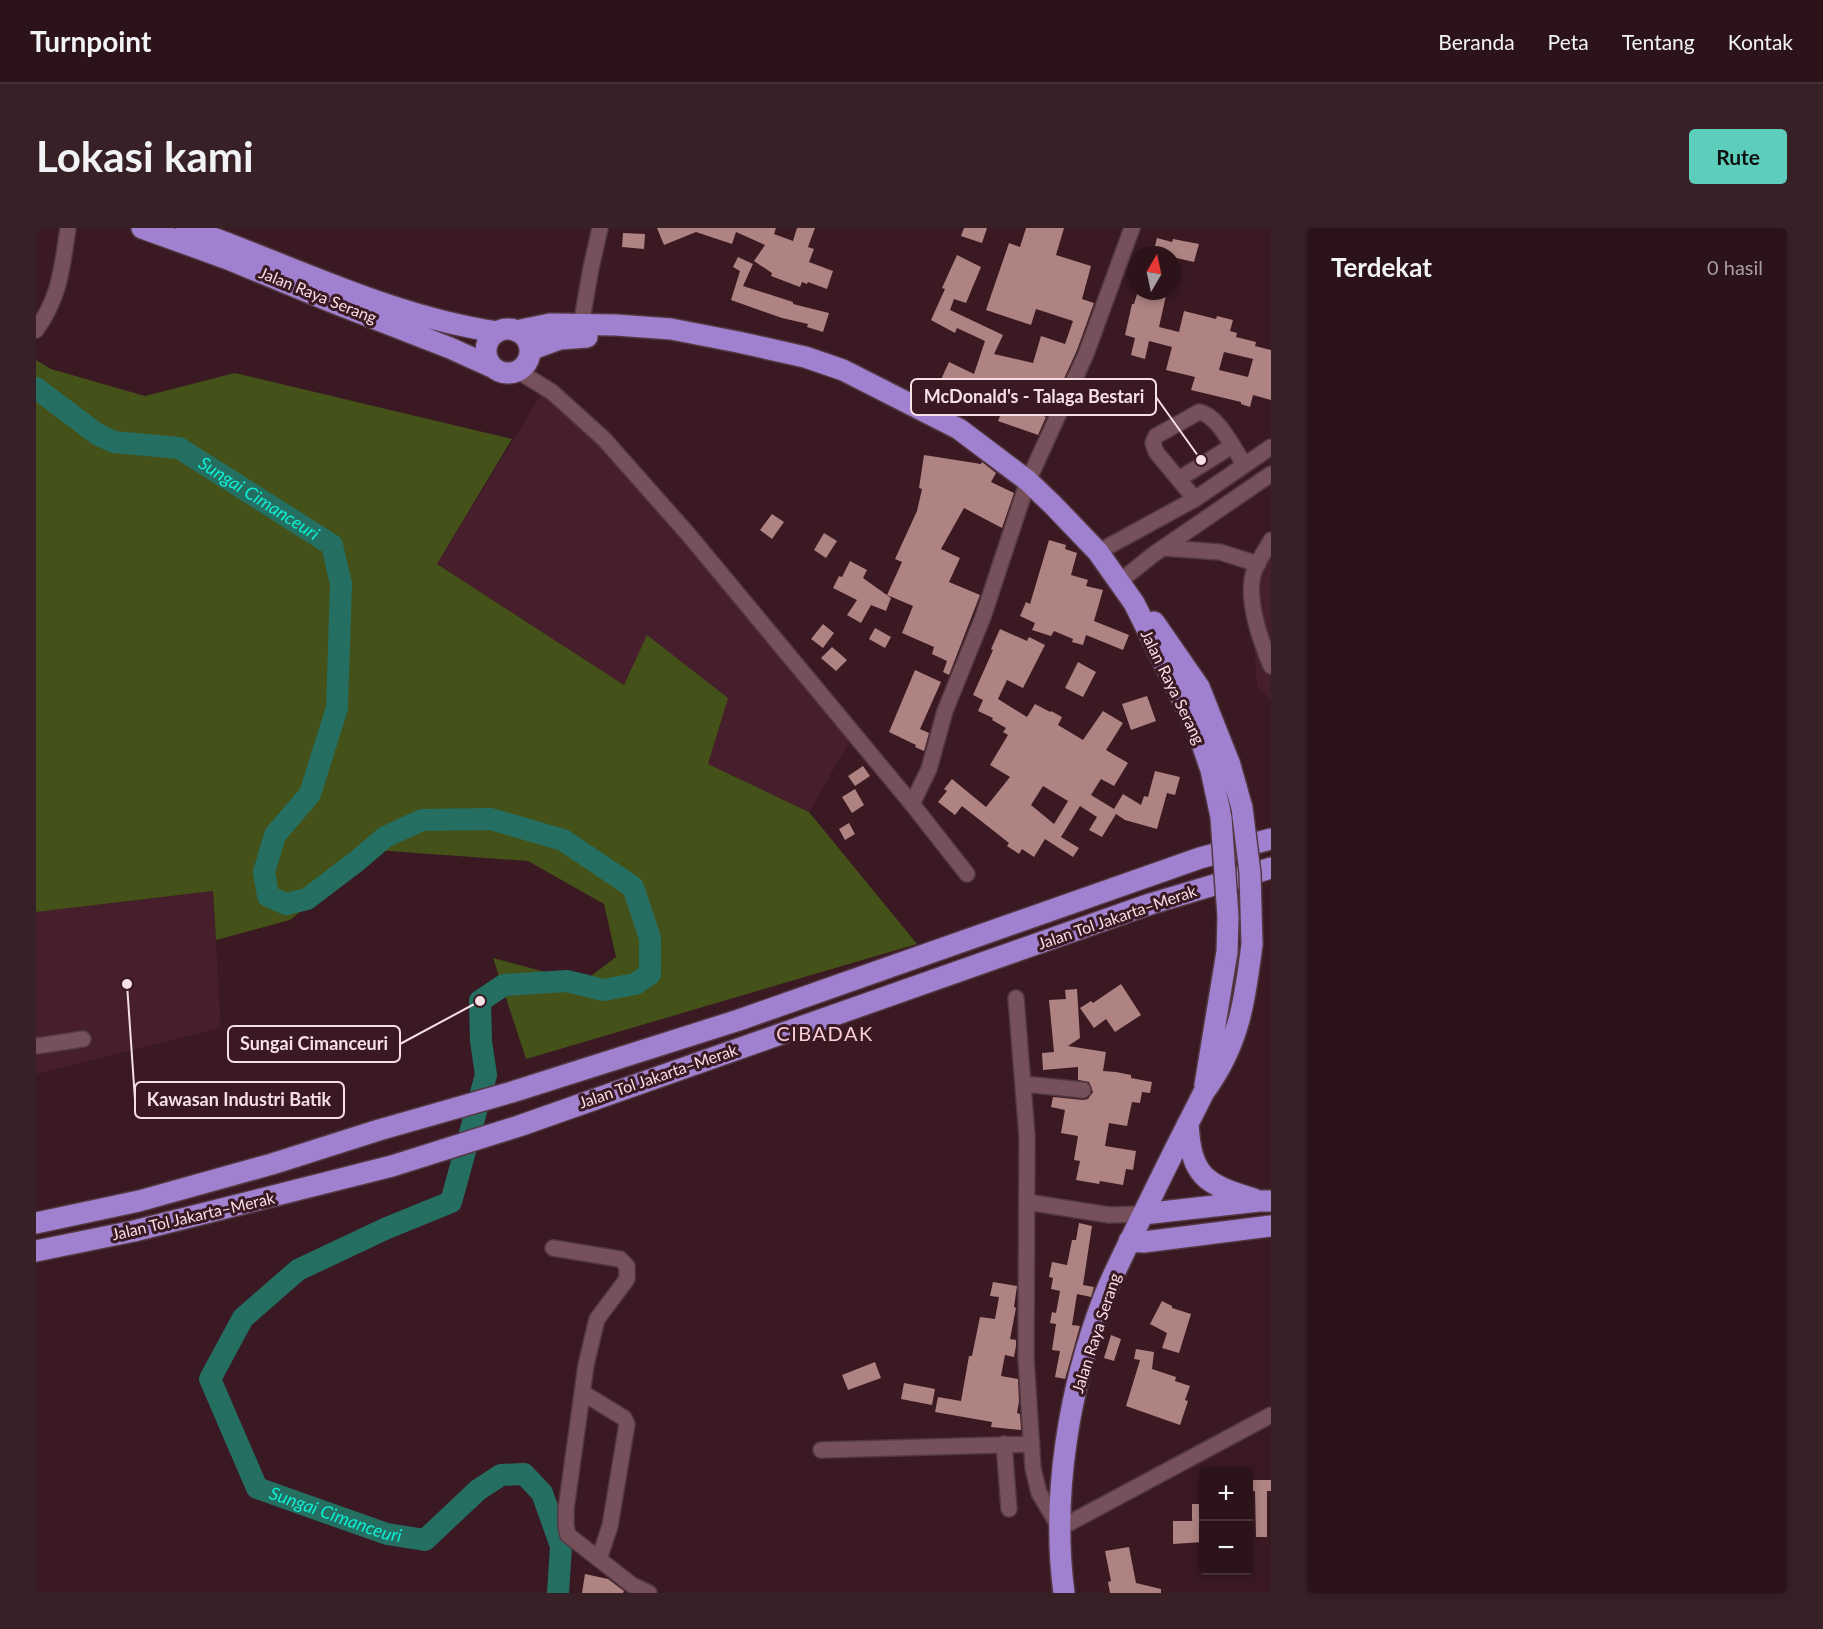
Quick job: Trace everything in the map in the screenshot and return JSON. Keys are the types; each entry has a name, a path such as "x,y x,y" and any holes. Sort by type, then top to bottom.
{"highway":[{"name":"Jalan Raya Serang","path":"142,228 335,295 463,327 506,332 550,324 670,329 805,357 843,370 959,429 1028,481 1098,552 1134,603 1197,729 1210,770 1221,817 1228,917 1227,952 1204,1092"},
{"name":"Jalan Raya Serang","path":"186,228 241,248 335,295 492,367"},
{"path":"506,332 526,338 530,350 527,363 518,371 504,373 492,367 486,355 486,348 488,342 506,332"},
{"name":"Jalan Raya Serang","path":"530,350 560,339 580,337 678,340 711,337"},
{"name":"Jalan Raya Serang","path":"1064,1593 1060,1564 1060,1528 1064,1464 1070,1416 1078,1380 1104,1298 1129,1241 1188,1122 1229,1052 1240,1015 1252,944 1250,873 1242,808 1230,765 1199,687 1159,626 1134,603"},
{"name":"Jalan Tol Jakarta–Merak","path":"36,1223 139,1201 512,1092 739,1020 1200,858 1271,839"},
{"name":"Jalan Tol Jakarta–Merak","path":"36,1251 145,1228 392,1166 519,1126 1150,904 1271,867"},
{"path":"1188,1122 1194,1163 1202,1175 1214,1184 1265,1201"},
{"path":"1143,1214 1265,1201"},
{"path":"1129,1241 1144,1242 1271,1226"}],"street":[{"path":"36,330 47,315 58,289 68,228"},
{"path":"581,325 600,228"},
{"path":"912,804 929,769 945,711 983,617 1028,481 1086,354 1132,228"},
{"path":"518,371 552,392 604,439 688,534 912,804 967,874"},
{"path":"1195,499 1156,452 1153,443 1156,436 1202,412 1212,417 1244,464"},
{"path":"1179,479 1232,446"},
{"path":"1098,552 1195,499 1271,447"},
{"path":"1119,582 1271,474"},
{"path":"1162,518 1176,540"},
{"path":"1271,540 1254,571 1252,589 1264,621 1261,642 1271,666"},
{"path":"1163,549 1220,552 1258,564"},
{"path":"1016,998 1024,1084 1027,1202 1026,1358 1033,1468 1039,1493 1060,1528 1271,1415"},
{"path":"36,1046 83,1038"},
{"path":"1024,1084 1083,1090"},
{"path":"1027,1202 1084,1212 1143,1214"},
{"path":"553,1248 620,1259 627,1266 627,1279 597,1319 586,1365 566,1509 566,1526 568,1535 632,1589 649,1593"},
{"path":"583,1393 624,1418 627,1424 610,1526 599,1559"},
{"path":"1004,1444 1009,1509"},
{"path":"820,1450 1032,1444"}],"shaded area":[{"path":"544,390 644,486 855,732 809,812 708,764 647,636 624,685 437,564"},
{"path":"1271,531 1271,700 1257,687 1249,564"},
{"path":"213,891 221,1028 36,1074 36,912"}],"green space":[{"path":"36,360 51,369 145,396 235,373 512,439 437,564 624,685 647,635 728,698 708,764 809,812 917,944 526,1059 493,958 583,982 616,957 604,904 528,861 375,850 290,920 216,940 213,891 36,912"}],"building":[{"path":"657,228 776,228 774,234 793,241 797,228 815,228 808,247 814,249 809,262 833,271 827,289 808,282 807,284 802,282 800,287 771,276 772,273 754,261 765,245 736,232 732,244 696,232 664,245"},
{"path":"964,228 987,228 982,243 961,236"},
{"path":"1026,228 1064,228 1056,255 1091,266 1082,299 1094,303 1062,383 1053,380 1041,415 1046,417 1038,435 998,421 1002,411 965,398 966,396 939,384 949,362 974,374 985,341 957,328 955,333 931,320 957,255 981,267 966,303 954,299 950,310 1003,335 994,354 1033,363 1041,336 1065,344 1073,321 1036,309 1031,325 986,310 1009,243 1020,247"},
{"path":"623,233 645,234 644,249 622,247"},
{"path":"1157,238 1172,242 1173,239 1199,244 1194,262 1181,259 1181,246 1155,246"},
{"path":"738,257 753,264 743,286 793,302 793,304 829,313 823,332 807,327 808,324 782,318 731,300 740,271 733,267"},
{"path":"1135,300 1165,300 1159,327 1179,332 1184,311 1216,319 1217,316 1233,320 1230,331 1237,333 1236,337 1256,342 1255,346 1271,350 1271,400 1253,395 1250,407 1241,402 1191,390 1195,377 1166,370 1172,347 1149,341 1145,359 1131,355 1135,338 1125,335 1132,304","holes":["1224,352 1253,359 1248,377 1219,370"]},
{"path":"924,455 981,464 982,462 996,473 991,482 1014,493 1002,528 964,508 941,549 960,558 949,582 980,595 949,675 943,672 947,661 932,654 934,647 902,633 913,606 887,595 902,562 895,559 917,511 922,489 919,488"},
{"path":"772,514 784,522 772,539 760,530"},
{"path":"824,533 837,541 826,558 814,550"},
{"path":"1049,540 1066,545 1065,549 1077,553 1071,575 1088,580 1086,586 1103,590 1094,621 1129,635 1123,650 1086,635 1083,645 1072,642 1073,639 1054,631 1051,636 1032,630 1035,623 1020,616 1026,602 1030,604"},
{"path":"850,561 867,570 863,578 891,598 886,611 871,605 861,623 847,615 857,600 833,588"},
{"path":"823,624 834,633 823,648 811,639"},
{"path":"875,628 891,637 885,648 869,639"},
{"path":"1000,629 1027,641 1029,637 1045,645 1023,688 1007,680 998,699 1027,717 1035,704 1062,717 1058,725 1083,740 1103,711 1123,723 1106,750 1128,763 1114,786 1101,779 1091,795 1114,809 1123,794 1141,805 1144,796 1148,797 1155,771 1180,777 1175,795 1167,793 1157,829 1125,820 1116,814 1102,837 1089,830 1097,817 1080,806 1061,837 1079,848 1073,857 1045,839 1034,857 1022,849 1019,854 1007,846 1009,843 962,806 955,815 938,802 947,791 944,789 952,779 986,807 1010,777 990,765 1008,735 1003,732 1006,728 992,720 993,718 978,711 983,700 973,695 993,650 991,649","holes":["1043,786 1068,801 1054,824 1031,805"]},
{"path":"832,647 847,660 836,671 821,658"},
{"path":"1078,662 1096,672 1083,697 1065,688"},
{"path":"915,670 941,682 920,729 929,733 924,751 889,732"},
{"path":"1147,696 1156,721 1131,730 1122,704"},
{"path":"863,766 870,776 855,786 848,776"},
{"path":"855,789 864,805 852,813 842,797"},
{"path":"849,823 855,834 845,840 839,829"},
{"path":"1121,984 1141,1015 1115,1032 1106,1019 1094,1028 1080,1008 1091,1001 1093,1003"},
{"path":"1077,989 1080,1038 1068,1046 1106,1052 1103,1071 1131,1075 1131,1078 1152,1082 1150,1093 1142,1092 1140,1103 1132,1102 1127,1126 1109,1123 1105,1146 1136,1151 1133,1170 1126,1169 1123,1185 1076,1180 1080,1161 1074,1160 1078,1136 1061,1133 1065,1110 1051,1107 1053,1097 1083,1100 1088,1099 1093,1092 1089,1082 1078,1080 1078,1067 1043,1070 1042,1053 1054,1052 1049,1000 1066,999 1065,990"},
{"path":"1079,1223 1092,1226 1083,1285 1094,1287 1091,1297 1077,1294 1072,1325 1080,1326 1065,1379 1055,1377 1060,1351 1052,1350 1056,1324 1050,1323 1052,1312 1056,1313 1060,1291 1051,1289 1053,1278 1049,1277 1052,1262 1067,1265 1072,1240 1076,1240"},
{"path":"993,1282 1017,1286 1014,1307 1016,1308 1010,1339 1016,1340 1016,1346 1014,1357 1005,1355 1001,1376 1018,1379 1017,1413 1020,1414 1021,1430 991,1427 992,1422 935,1412 938,1397 961,1401 969,1356 972,1356 980,1317 995,1319 999,1297 990,1296"},
{"path":"1162,1301 1172,1308 1191,1314 1179,1353 1162,1348 1167,1333 1150,1324"},
{"path":"1111,1335 1121,1339 1114,1361 1104,1358"},
{"path":"1136,1349 1154,1352 1152,1369 1176,1377 1175,1381 1190,1386 1180,1425 1126,1406 1140,1360 1134,1359"},
{"path":"875,1362 881,1378 848,1390 842,1375"},
{"path":"904,1383 935,1389 932,1405 901,1399"},
{"path":"1253,1480 1271,1480 1271,1491 1267,1491 1267,1537 1256,1537 1255,1491 1253,1491"},
{"path":"1192,1504 1199,1504 1199,1542 1173,1544 1173,1521 1192,1521"},
{"path":"1129,1547 1136,1583 1161,1589 1161,1593 1110,1593 1108,1582 1111,1581 1105,1551"},
{"path":"585,1574 608,1579 624,1591 623,1593 582,1593"}],"waterway":[{"name":"Sungai Cimanceuri","path":"36,388 97,434 114,442 179,448 332,545 341,584 337,708 310,794 275,835 264,872 268,896 286,904 307,899 385,837 422,820 491,819 563,840 633,887 650,938 650,974 635,984 603,990 567,981 504,985 480,1001 481,1041 486,1075 451,1202 387,1228 298,1270 243,1318 210,1379 257,1488 387,1534 425,1540 478,1490 501,1475 524,1474 542,1493 561,1546 558,1593"}],"place":[{"name":"McDonald's - Talaga Bestari","path":"1201,460"},
{"name":"Kawasan Industri Batik","path":"127,984"},
{"name":"Sungai Cimanceuri","path":"480,1001"}],"district":[{"name":"CIBADAK","path":"825,1034"}]}
